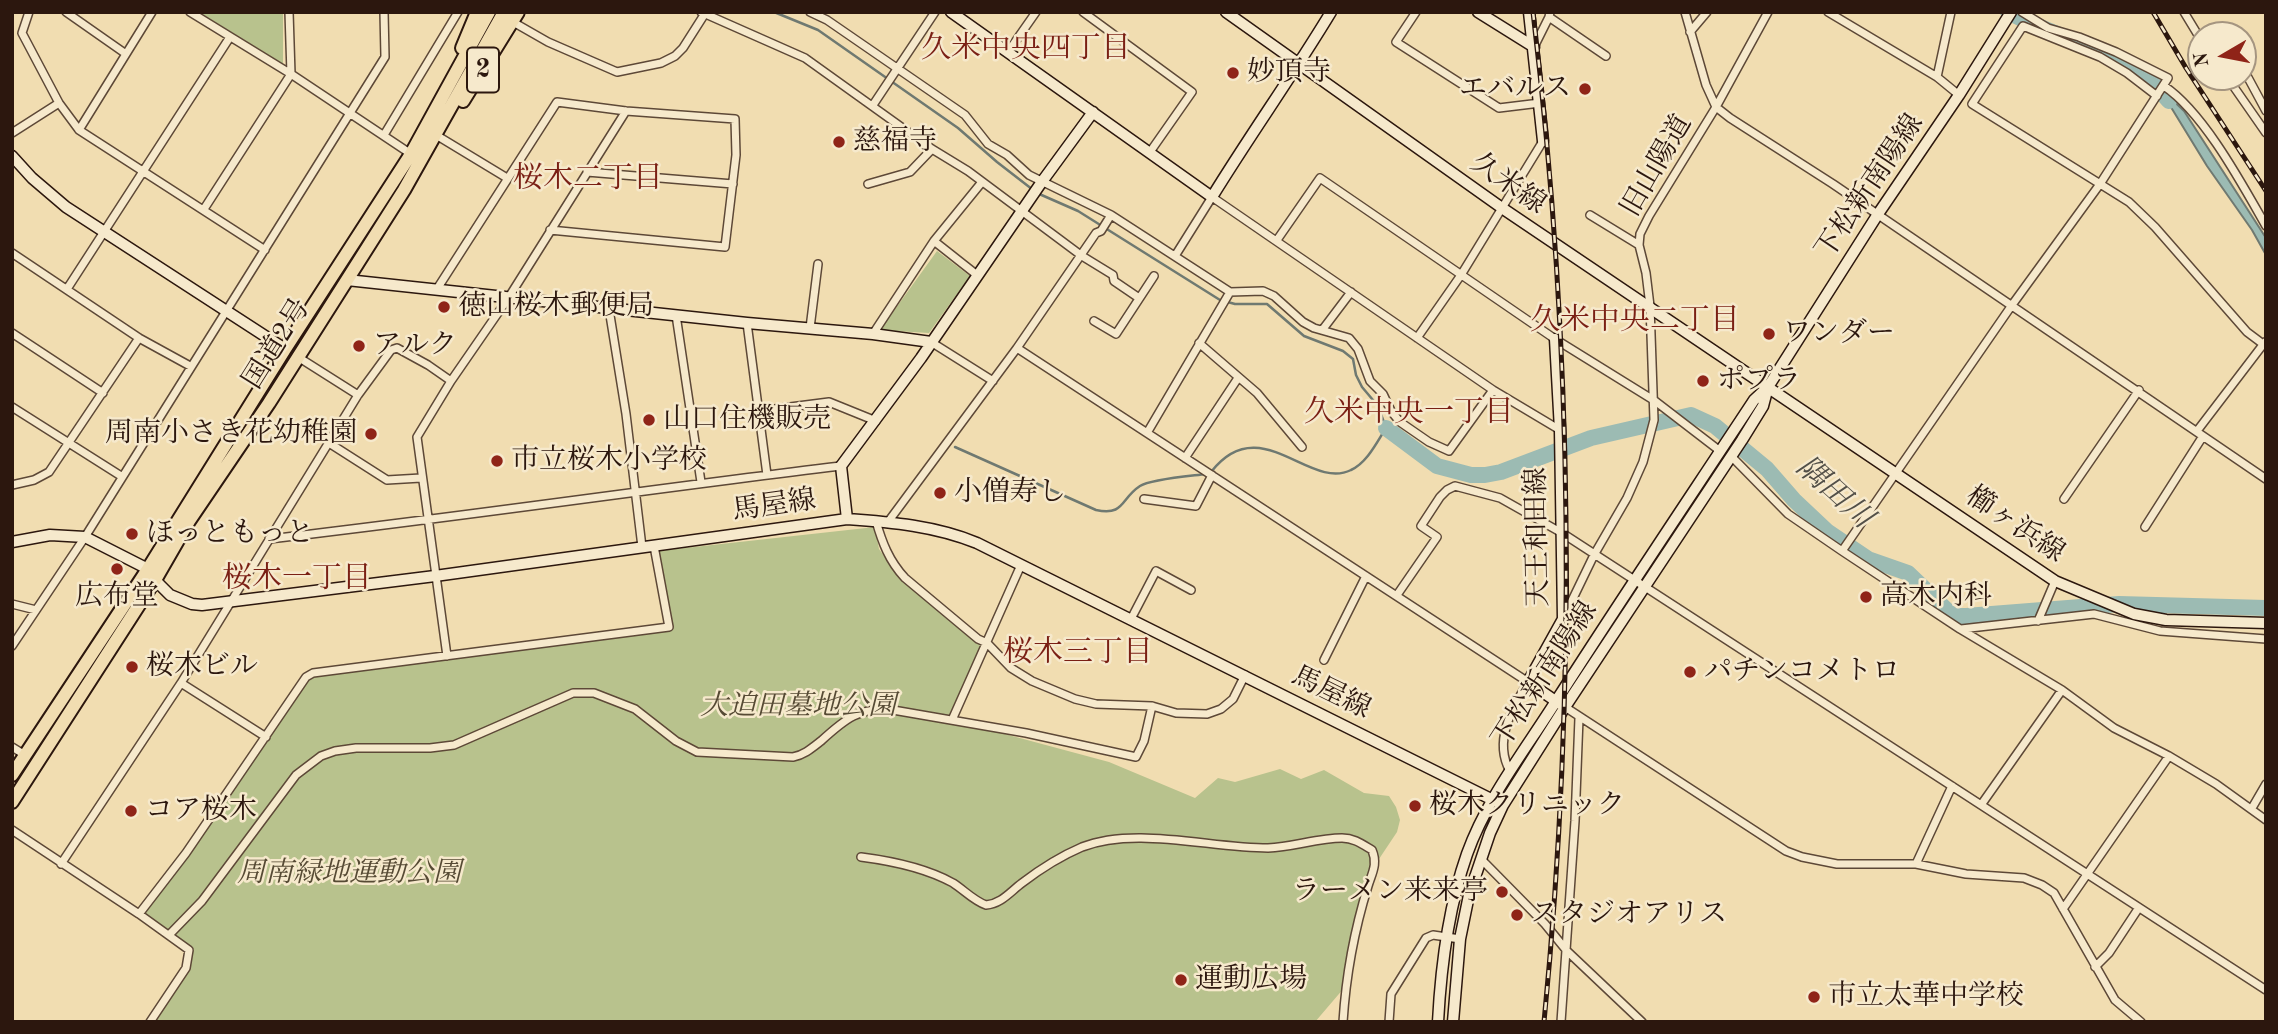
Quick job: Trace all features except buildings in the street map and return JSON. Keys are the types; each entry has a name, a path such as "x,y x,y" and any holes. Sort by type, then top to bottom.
{"highway":[{"name":"2","path":"436,127 477,12"},
{"name":"国道2号","path":"12,802 285,349 411,154 436,127 489,12"},
{"name":"国道2号","path":"12,775 269,403 347,280 504,12"},
{"name":"2","path":"436,127 459,108 516,17"}],"street":[{"path":"29,12 22,33 59,103 79,130 265,250"},
{"path":"66,12 126,54"},
{"path":"79,130 152,12"},
{"path":"191,12 291,74 411,154"},
{"path":"204,209 291,74 289,12"},
{"path":"12,646 85,537 385,57 384,12"},
{"path":"384,135 458,12"},
{"path":"810,12 827,20 965,115 988,144 1007,155 1041,183 1111,215 1230,292 1263,291 1274,296 1303,322 1349,338 1358,349 1370,381 1383,394 1391,411 1400,422 1429,442 1449,452 1493,390"},
{"path":"873,105 935,12"},
{"path":"951,12 1417,338 1493,390 1560,430"},
{"path":"1008,52 1036,12"},
{"path":"1083,12 1192,92 1150,152"},
{"name":"久米線","path":"1226,12 1502,208 1768,387"},
{"path":"1175,256 1242,147 1299,65 1331,12"},
{"path":"1416,12 1396,42 1499,108 1540,103"},
{"path":"1478,12 1534,47"},
{"path":"1417,338 1461,275 1543,141 1529,12"},
{"name":"旧山陽道","path":"1563,618 1594,555 1628,498 1643,462 1654,420 1650,306 1639,245 1640,234 1716,107 1706,85 1685,12"},
{"path":"1690,33 1707,12"},
{"path":"1768,12 1716,107 2139,390 2266,479"},
{"path":"1828,12 1937,78 1959,95"},
{"path":"1937,78 1951,12"},
{"path":"1842,551 2012,305 2100,184 2168,78 2116,52 2048,28 2021,12"},
{"path":"516,17 548,42 617,72 661,64 675,56 683,48 703,13 805,58 1082,256 1113,275 1114,281 1139,298"},
{"path":"1534,47 1549,15 1606,56"},
{"name":"下松新南陽線","path":"1453,1022 1460,939 1469,895 1503,805 1634,579 1754,400 1768,387 2009,15"},
{"path":"2145,527 2200,433 2265,343 2247,332 2155,227 2129,202 1972,104 2023,26 2100,57 2157,96"},
{"path":"67,289 230,37"},
{"path":"2164,86 2178,96 2215,143 2266,226"},
{"path":"2237,91 2266,133"},
{"path":"2255,91 2266,111"},
{"path":"437,289 556,102 626,111 735,119 736,155 725,247 550,230"},
{"path":"12,133 59,103"},
{"path":"447,656 417,437 626,111"},
{"path":"847,519 841,466 876,421 1093,112"},
{"path":"436,127 507,178"},
{"path":"868,184 910,172 932,149"},
{"path":"12,156 32,178 66,207 285,349"},
{"path":"587,172 733,184"},
{"path":"1277,240 1320,178 1555,339 1655,401 1721,449"},
{"path":"873,334 934,241 982,182"},
{"path":"888,522 1017,348 1111,215"},
{"path":"1590,215 1639,245"},
{"path":"934,241 977,275"},
{"path":"12,253 139,338 190,366"},
{"path":"810,328 818,264"},
{"path":"1094,321 1116,334 1154,276"},
{"path":"347,280 931,342 993,381"},
{"path":"1147,433 1230,292"},
{"path":"1323,329 1351,292"},
{"path":"609,309 626,414 642,547"},
{"path":"676,315 701,482"},
{"path":"747,323 767,475"},
{"path":"12,333 103,393"},
{"path":"12,485 34,480 49,472 139,338"},
{"name":"天王和田線","path":"1528,682 1563,618 1560,430 1555,339"},
{"path":"1199,343 1257,393 1302,447"},
{"path":"61,864 181,683 358,395 391,351 397,348 451,381"},
{"path":"1017,348 1786,851 1837,864 1916,864 1966,874 2024,878 2042,885 2053,893 2115,1000 2141,1022"},
{"path":"298,357 358,395"},
{"path":"1185,458 1238,378"},
{"name":"下松新南陽線","path":"1438,1022 1446,937 1468,853 1493,799 1510,771 1645,587 1763,406 1768,387"},
{"name":"櫛ヶ浜線","path":"1768,387 2055,581 2134,614 2166,620 2266,623"},
{"path":"2064,499 2139,390"},
{"path":"759,411 829,402 876,421"},
{"path":"12,407 121,476"},
{"path":"329,443 387,480 421,478"},
{"path":"1732,455 1788,514 1842,551 1960,629 2062,690 2114,728 2169,756 2252,808 2266,820"},
{"path":"269,540 841,466"},
{"path":"1144,499 1196,506 1213,475"},
{"path":"1396,595 1437,537 1422,526 1440,498 1455,486 1500,498 1562,533 1634,579 2266,990"},
{"name":"馬屋線","path":"12,542 50,535 85,537 151,574 170,595 192,604 435,576 847,519 888,522 955,534 1503,805"},
{"path":"876,521 883,546 897,569 978,639 987,643 1011,668 1052,691 1096,704 1152,706 1176,713 1207,714 1221,709 1233,699 1245,676"},
{"path":"139,914 186,853 306,677 313,673 669,627 654,546"},
{"path":"952,720 1021,565"},
{"path":"1131,619 1156,571 1191,590"},
{"path":"1324,660 1366,576"},
{"path":"2038,621 2055,581"},
{"path":"12,604 36,611"},
{"path":"1960,629 2094,614 2160,631 2266,639"},
{"path":"1510,771 1503,759 1504,732 1510,713 1528,682"},
{"path":"181,683 266,737"},
{"path":"1981,805 2062,690"},
{"path":"169,935 202,901 305,766 328,753 356,748 430,748 454,745 563,696 584,692 603,696 635,709 682,745 697,752 799,755 814,747 844,721 868,710 893,710 1026,733 1136,757 1144,741 1152,706"},
{"path":"1561,1022 1579,718"},
{"path":"12,747 25,755"},
{"path":"2063,909 2169,756"},
{"path":"2252,808 2266,784"},
{"path":"1916,864 1952,786"},
{"path":"12,830 189,950 187,968 150,1022"},
{"path":"861,857 881,859 932,873 986,905 1000,901 1023,882 1058,860 1100,842 1133,837 1214,846 1272,848 1341,838 1354,840 1372,850 1376,865 1356,928 1346,973 1343,1022"},
{"path":"1481,859 1545,924 1567,951 1642,1022"},
{"path":"2095,967 2109,953 2138,909"},
{"path":"1388,1022 1391,994 1426,938 1433,935 1460,939"}],"green space":[{"path":"199,12 283,12 283,64"},
{"path":"937,251 970,276 929,333 880,330"},
{"path":"875,527 879,549 898,576 984,644 949,719 1109,762 1195,798 1218,778 1235,782 1280,769 1301,779 1324,770 1364,793 1389,796 1400,820 1397,832 1377,862 1364,900 1345,967 1344,988 1315,1022 151,1022 189,965 189,953 139,916 311,672 668,628 658,551"}],"water":[{"path":"2158,86 2184,111 2266,238 2266,255 2252,230 2207,166"}],"waterway":[{"path":"774,12 818,30 958,128 1037,193 1078,211 1220,300 1235,304 1267,304 1304,336 1343,351 1353,359 1356,375 1378,406 1386,428 1371,452 1357,467 1335,474 1266,449 1248,448 1229,455 1211,472"},
{"path":"2008,12 2135,70 2169,101"},
{"name":"隅田川","path":"1386,428 1437,466 1471,475 1485,475 1501,472 1591,438 1691,415 1715,426 1767,469 1794,500 1828,532 1868,559 1908,573 1953,616 2119,604 2266,608"},
{"path":"955,447 1096,510 1105,511 1117,508 1145,484 1206,474"}],"railway":[{"path":"1533,12 1556,264 1566,517 1562,770 1544,1022"},
{"path":"2153,12 2266,191"}],"place":[{"name":"妙頂寺","path":"1233,73"},
{"name":"エバルス","path":"1585,89"},
{"name":"慈福寺","path":"839,142"},
{"name":"徳山桜木郵便局","path":"444,307"},
{"name":"ワンダー","path":"1769,334"},
{"name":"アルク","path":"359,346"},
{"name":"ポプラ","path":"1703,381"},
{"name":"山口住機販売","path":"649,420"},
{"name":"周南小さき花幼稚園","path":"371,434"},
{"name":"市立桜木小学校","path":"497,461"},
{"name":"小僧寿し","path":"940,493"},
{"name":"ほっともっと","path":"132,534"},
{"name":"広布堂","path":"117,569"},
{"name":"高木内科","path":"1866,597"},
{"name":"桜木ビル","path":"132,667"},
{"name":"パチンコメトロ","path":"1690,672"},
{"name":"桜木クリニック","path":"1415,806"},
{"name":"コア桜木","path":"131,811"},
{"name":"ラーメン来来亭","path":"1502,892"},
{"name":"スタジオアリス","path":"1517,915"},
{"name":"運動広場","path":"1181,980"},
{"name":"市立太華中学校","path":"1814,997"}],"district":[{"name":"久米中央四丁目","path":"1026,49"},
{"name":"桜木二丁目","path":"588,179"},
{"name":"久米中央二丁目","path":"1635,321"},
{"name":"久米中央一丁目","path":"1409,413"},
{"name":"桜木一丁目","path":"297,579"},
{"name":"桜木三丁目","path":"1078,653"}],"park label":[{"name":"大迫田墓地公園","path":"798,707"},
{"name":"周南緑地運動公園","path":"349,874"}]}
